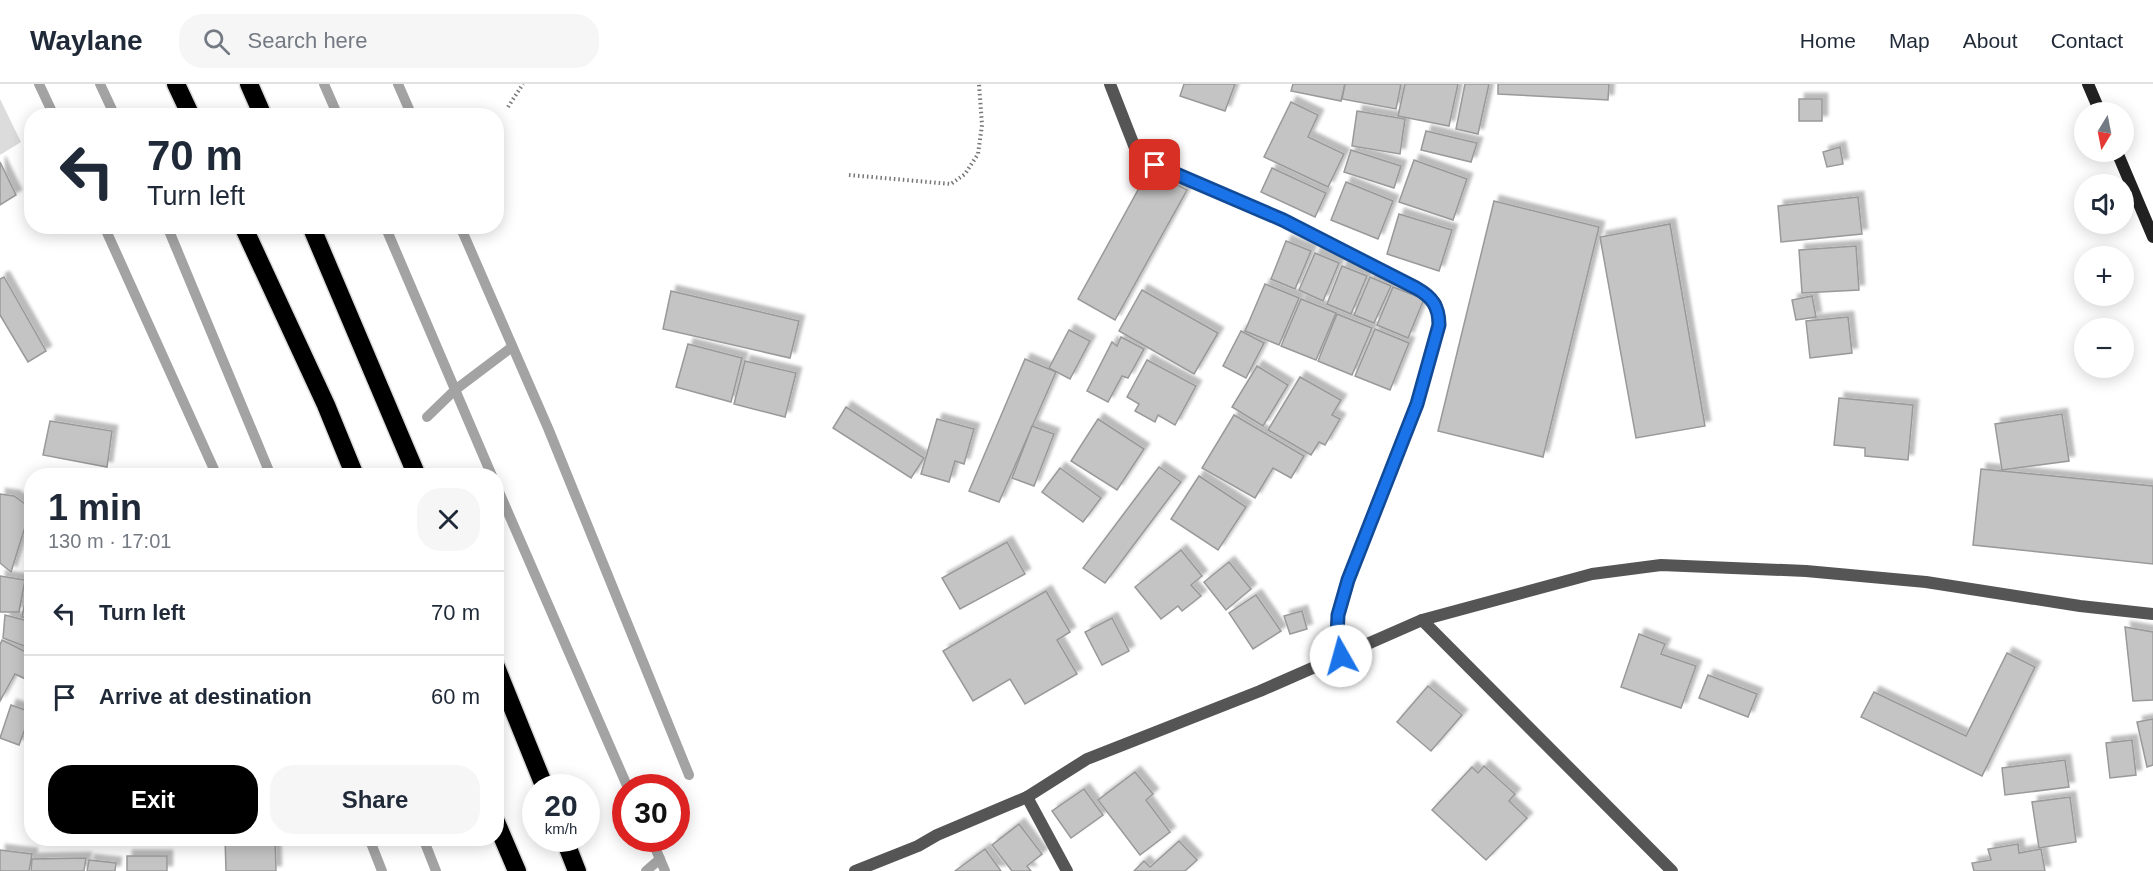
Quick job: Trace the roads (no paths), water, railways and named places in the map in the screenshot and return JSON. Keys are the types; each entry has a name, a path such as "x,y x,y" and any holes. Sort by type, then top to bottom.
{"highway":[{"path":"176,84 187,108"},
{"path":"249,84 260,108"},
{"path":"247,234 326,405 352,468"},
{"path":"314,234 414,468"},
{"path":"504,687 539,774"},
{"path":"504,841 517,871"},
{"path":"570,852 577,871"}],"street":[{"path":"1110,84 1130,138 1141,157 1283,220 1427,294 1436,304 1439,325 1417,404 1348,580 1338,615 1337,637 1341,656"},
{"path":"2088,84 2096,102"},
{"path":"2121,162 2153,237"},
{"path":"860,871 1027,797 1087,759 1260,691 1422,620 1592,574 1661,565 1806,571 1926,582 2080,606 2153,614"},
{"path":"1422,620 1672,871"},
{"path":"1027,797 1067,871"}],"waterway":[{"path":"39,84 50,108"},
{"path":"100,84 111,108"},
{"path":"324,84 334,108"},
{"path":"398,84 408,108"},
{"path":"108,234 213,468"},
{"path":"170,234 268,468"},
{"path":"388,234 489,468"},
{"path":"463,234 548,428 689,774"},
{"path":"427,417 455,390 512,347"},
{"path":"504,503 622,774"},
{"path":"372,846 382,871"},
{"path":"426,846 436,871"},
{"path":"657,852 665,871"},
{"path":"646,871 660,859"}]}
